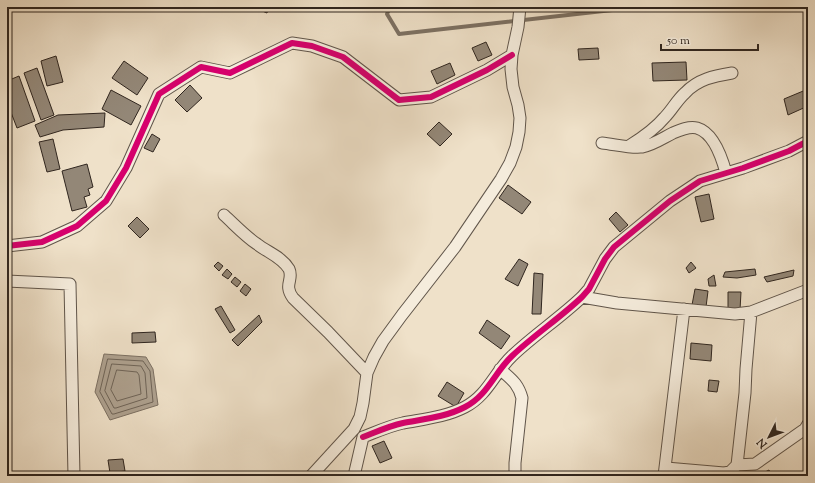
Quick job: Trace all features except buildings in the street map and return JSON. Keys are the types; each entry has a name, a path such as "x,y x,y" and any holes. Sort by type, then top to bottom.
{"street":[{"path":"311,476 354,429 360,417 367,373 383,341 455,247 501,180 510,163 516,147 520,118 513,87 511,69 520,7"},
{"path":"7,246 42,242 78,226 106,201 126,168 159,94 201,67 230,73 292,43 312,46 343,57 399,100 431,97 487,70 512,56"},
{"path":"629,146 663,120 685,92 694,85 703,79 732,73"},
{"path":"602,143 640,147 650,145 686,129 696,128 711,138 720,155 726,173"},
{"path":"363,437 388,427 450,413 477,400 486,391 500,369 511,357 582,297 589,289 605,259 614,247 683,191 700,181 789,151 808,141"},
{"path":"224,215 256,244 285,264 290,271 291,278 288,285 293,298 367,373"},
{"path":"7,281 70,284 74,476"},
{"path":"582,297 617,303 735,314 751,312 808,290"},
{"path":"684,309 665,472 724,473 755,464 805,429 808,424"},
{"path":"733,471 745,393 751,312"},
{"path":"500,369 515,382 520,389 522,398 515,476"},
{"path":"354,429 363,437"},
{"path":"354,476 363,437"}],"water":[{"path":"104,354 146,357 153,369 158,405 110,420 95,392"}],"waterway":[{"path":"390,7 387,14 399,34 639,7"}],"cycle path":[{"path":"7,246 42,242 77,226 106,201 126,168 159,94 201,67 230,73 292,43 312,46 343,57 399,100 431,97 487,70 512,55"},
{"path":"363,437 398,424 450,413 473,402 480,396 500,369 512,356 582,297 589,289 605,259 614,247 670,201 700,181 743,168 789,151 808,141"}]}
